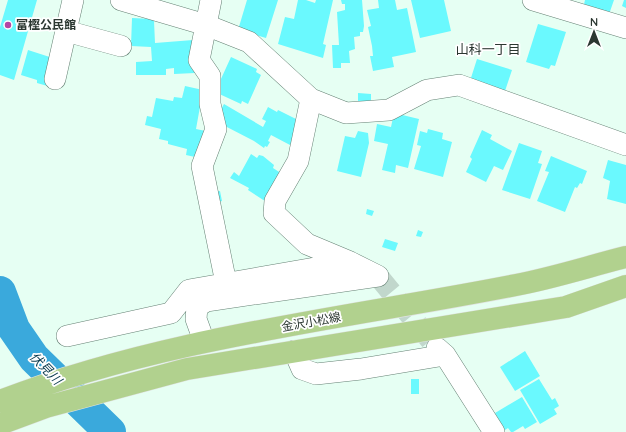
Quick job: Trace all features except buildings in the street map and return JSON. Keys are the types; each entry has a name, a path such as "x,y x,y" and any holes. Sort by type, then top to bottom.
{"main road":[{"name":"金沢小松線","path":"0,401 40,385 78,373 204,341 518,285 626,257"},
{"path":"0,424 58,404 187,369 566,307 626,286"}],"street":[{"path":"56,79 73,0"},
{"path":"121,0 206,25 249,42 311,99 346,114 389,110 427,90 459,85 626,145"},
{"path":"211,0 199,60 210,76 210,104 216,129 202,166 226,283"},
{"path":"533,0 626,28"},
{"path":"66,32 121,46"},
{"path":"204,341 196,319 197,307 206,301 378,276 350,262 307,244 274,213 275,201 298,161 311,99"},
{"path":"67,336 171,313 189,290 350,262"},
{"path":"294,351 302,369 316,374 361,369 441,352 494,432"}],"waterway":[{"name":"伏見川","path":"0,292 14,329 34,358 110,432"}],"tunnel":[{"path":"378,276 432,342"}],"place":[{"name":"富樫公民館","path":"8,25"}],"district":[{"name":"山科一丁目","path":"488,49"}]}
